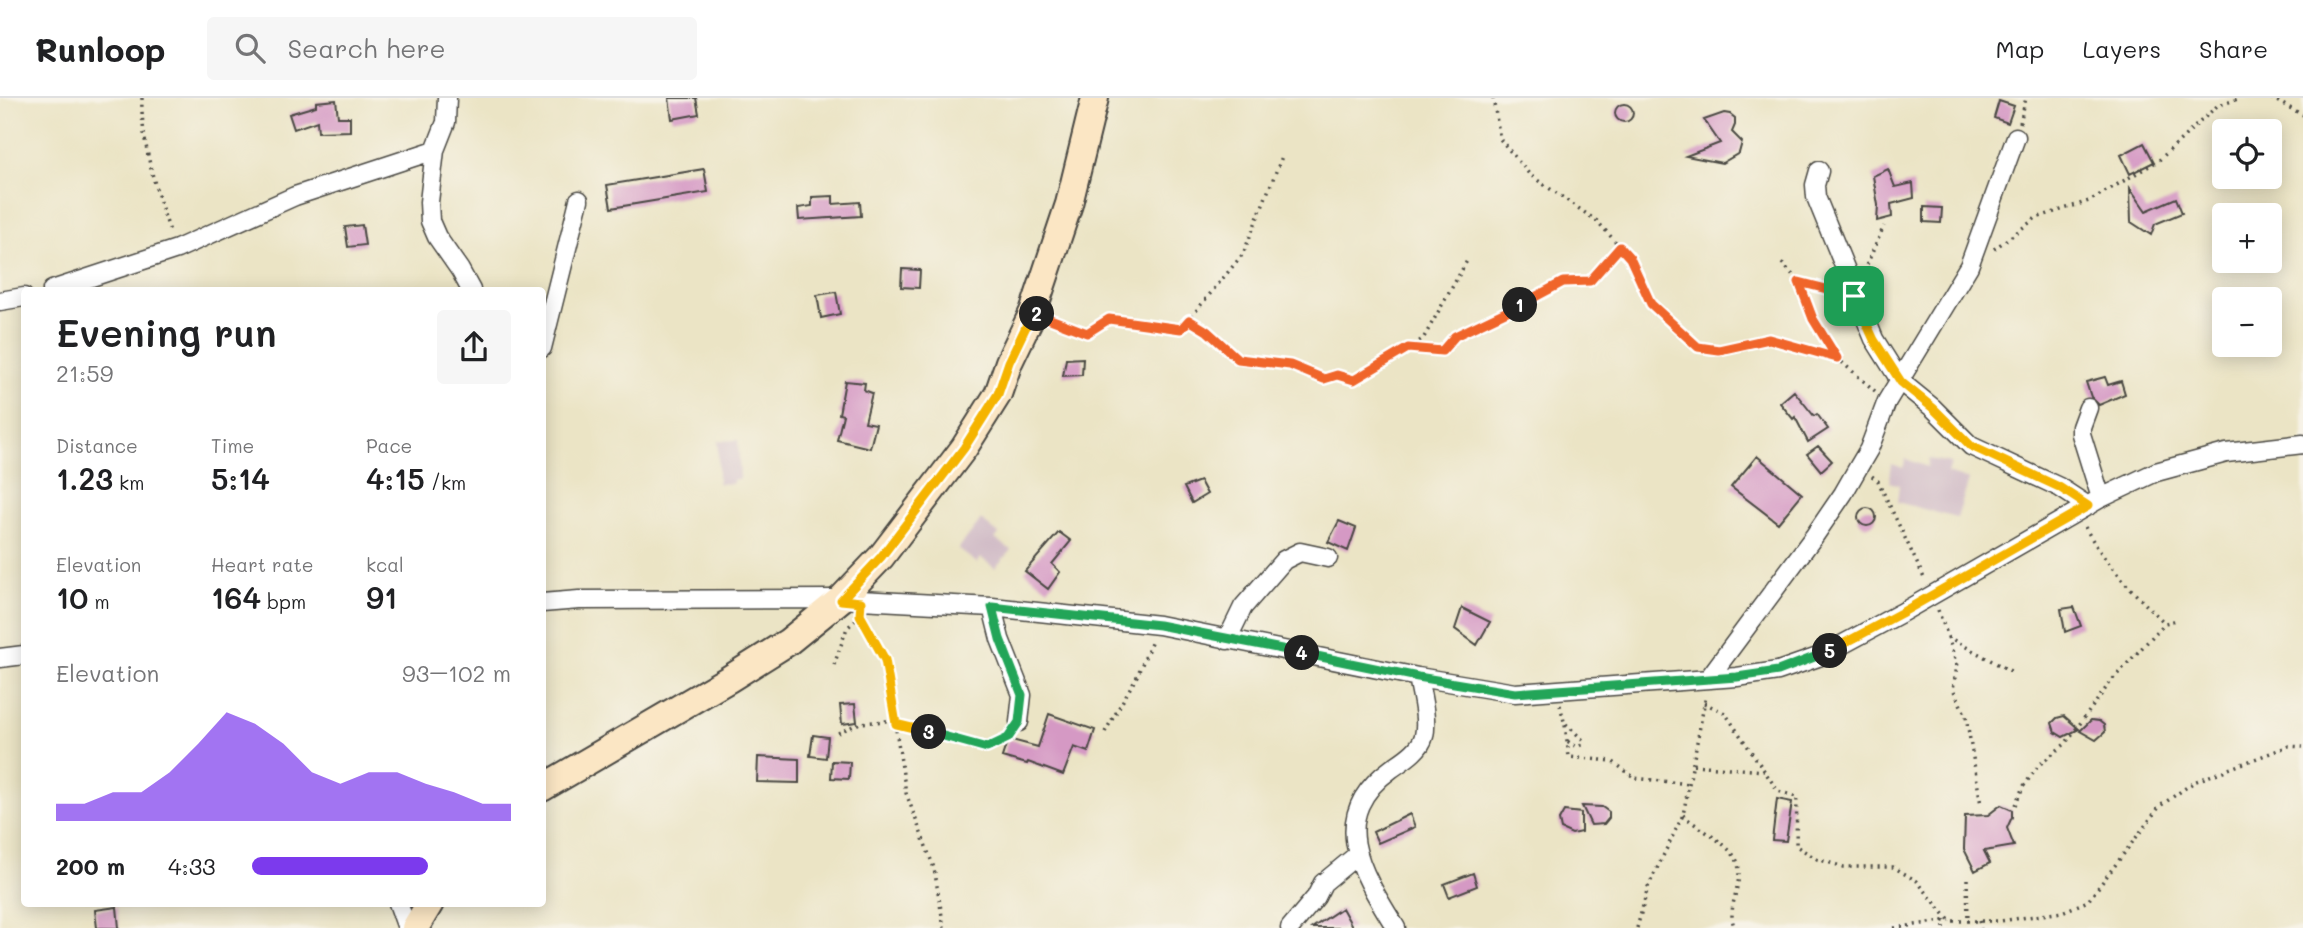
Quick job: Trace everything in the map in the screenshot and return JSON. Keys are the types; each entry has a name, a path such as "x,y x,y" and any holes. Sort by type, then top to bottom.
{"street":[{"path":"447,98 446,122 435,150 429,202 430,221 437,237 469,287"},
{"path":"546,786 788,642 841,600 881,557 964,448 998,394 1009,362 1033,312 1069,204 1095,98"},
{"path":"1708,679 1815,535 1869,449 1887,401 1969,267 2016,137"},
{"path":"61,287 177,249 295,196 435,150"},
{"path":"1819,171 1815,185 1816,197 1854,296 1874,340 1901,382 1933,408 1971,446 2059,487 2089,506"},
{"path":"546,332 579,201"},
{"path":"0,301 21,298"},
{"path":"2088,408 2081,434 2089,506"},
{"path":"546,603 579,600 841,600 992,607 1159,625 1418,677 1515,693 1708,679 1778,671 1821,656 2089,506 2156,472 2215,456 2303,444"},
{"path":"1227,640 1243,607 1284,560 1300,552 1328,558"},
{"path":"992,607 1000,639 1022,695 1019,722"},
{"path":"0,658 21,655"},
{"path":"1396,928 1357,855 1354,827 1357,807 1375,781 1420,746 1424,735 1418,677"},
{"path":"1290,928 1316,897 1323,883 1357,855"},
{"path":"399,907 407,928"},
{"path":"415,928 428,907"}],"path":[{"path":"142,98 141,119 162,212 177,249"},
{"path":"1493,98 1500,139 1530,175 1597,220 1630,258 1651,304 1698,347 1719,350 1769,339 1837,358"},
{"path":"2016,137 2026,98"},
{"path":"1969,267 2036,218 2089,201 2158,161 2217,106 2241,98"},
{"path":"2271,98 2303,115"},
{"path":"1033,312 1087,333 1109,319 1181,329 1243,254 1283,154"},
{"path":"1864,271 1884,226"},
{"path":"1408,348 1442,351 1455,336 1563,282 1590,281 1620,247"},
{"path":"1189,320 1207,331 1238,359 1290,365 1324,379 1337,375 1354,380 1423,339 1468,259"},
{"path":"1782,263 1799,282 1813,319 1837,358 1887,401"},
{"path":"1799,282 1854,296"},
{"path":"1859,466 1878,481 1932,595 1948,637 1957,666 1953,690 1966,716 1981,804"},
{"path":"2089,506 2112,570 2165,623"},
{"path":"834,665 848,628 860,615 885,660 906,793 934,868 944,928"},
{"path":"2015,806 2023,787 2039,765 2065,744 2112,680 2165,623 2178,620"},
{"path":"1105,732 1137,676 1159,625"},
{"path":"1948,637 2014,673"},
{"path":"1637,928 1648,887 1683,815 1708,679"},
{"path":"1556,690 1569,757 1612,761 1635,778 1689,783"},
{"path":"1704,703 1725,713 1778,791 1797,797 1796,846 1817,859 1844,867 1893,867 1917,881 1947,920"},
{"path":"838,733 860,723 886,721 987,748 1008,738 1019,722"},
{"path":"1564,723 1583,740 1581,746 1577,747 1567,741"},
{"path":"1894,928 1947,920 2001,921 2062,912 2088,901 2160,806 2194,782 2289,746 2303,747"},
{"path":"1693,765 1764,771"},
{"path":"1683,815 1701,831 1724,844 1737,860 1738,879 1732,923 1735,928"},
{"path":"1967,880 1968,921"},
{"path":"1944,928 1947,920"},
{"path":"1979,921 1981,928"}],"shaded area":[{"path":"738,440 740,479 734,479 732,484 718,483 718,441"},
{"path":"1906,459 1927,467 1929,459 1951,463 1948,473 1969,480 1957,518 1897,502 1899,485 1889,482 1892,464 1903,468"},
{"path":"981,520 999,534 995,539 1011,550 995,568 981,558 977,563 958,549"}],"building":[{"path":"669,98 696,98 699,114 672,119"},
{"path":"336,100 338,117 350,117 350,131 318,132 317,121 294,129 289,114 316,106 316,102"},
{"path":"1999,101 2014,106 2008,123 1994,118"},
{"path":"1620,104 1628,104 1633,113 1631,120 1620,122 1615,117 1615,109"},
{"path":"1724,113 1735,118 1732,132 1742,142 1739,153 1722,163 1686,156 1720,143 1704,120"},
{"path":"2144,143 2154,162 2130,174 2121,155"},
{"path":"704,169 708,192 611,208 607,185"},
{"path":"1888,169 1895,187 1913,183 1914,198 1891,204 1892,217 1877,221 1878,205 1873,176"},
{"path":"2130,188 2146,211 2176,198 2182,213 2155,224 2151,235 2131,222"},
{"path":"833,196 833,204 860,202 861,216 799,220 798,208 812,206 812,197"},
{"path":"1924,207 1942,208 1941,223 1924,222"},
{"path":"362,225 365,245 348,247 345,227"},
{"path":"902,269 920,270 919,288 901,287"},
{"path":"836,292 840,314 821,318 817,295"},
{"path":"1083,358 1082,375 1063,376 1066,359"},
{"path":"2105,377 2108,385 2121,381 2125,394 2099,405 2091,397 2086,382"},
{"path":"845,381 865,383 864,390 872,393 865,422 876,424 870,448 837,440 843,415 839,414"},
{"path":"1794,391 1828,429 1808,442 1795,417 1793,419 1780,403"},
{"path":"1818,446 1832,461 1821,471 1807,454"},
{"path":"1757,456 1802,494 1778,523 1731,487"},
{"path":"1200,481 1207,494 1192,503 1184,487"},
{"path":"1863,508 1871,508 1876,517 1874,524 1863,526 1858,521 1858,513"},
{"path":"1339,521 1356,528 1348,551 1328,542"},
{"path":"1059,532 1071,541 1052,564 1060,572 1048,589 1025,571"},
{"path":"2074,607 2081,626 2065,632 2061,609"},
{"path":"1462,608 1490,622 1477,645 1455,629"},
{"path":"855,704 857,722 842,724 840,705"},
{"path":"1049,714 1095,730 1088,752 1074,747 1063,775 1028,762 1027,764 1002,757 1008,739 1038,747"},
{"path":"2064,716 2079,729 2063,737 2055,732 2052,723"},
{"path":"2091,720 2104,725 2105,732 2096,740 2080,731"},
{"path":"813,735 828,737 826,758 810,756"},
{"path":"758,757 799,759 799,783 757,782"},
{"path":"832,761 850,762 849,779 831,778"},
{"path":"1777,799 1792,802 1786,841 1772,840"},
{"path":"2001,805 2012,810 2007,828 2014,846 1984,851 1990,863 1975,871 1964,849 1965,816 1988,815"},
{"path":"1582,806 1602,807 1609,812 1609,818 1604,824 1591,825"},
{"path":"1564,811 1581,813 1581,832 1572,834 1561,829 1559,820"},
{"path":"1410,814 1415,827 1378,843 1373,832"},
{"path":"1473,873 1477,886 1449,897 1444,884"},
{"path":"117,907 119,928 97,928 95,910"},
{"path":"1342,908 1353,928 1312,928"}],"route":[{"path":"1620,247 1630,258 1651,304 1698,347 1719,350 1769,339 1837,358 1813,319 1799,282 1854,296 1885,361 1901,382 1933,408 1971,446 2059,487 2088,506 1821,656 1778,671 1737,677 1515,693 1418,677 1159,625 992,607 1000,639 1022,695 1019,722 1008,738 987,748 896,724 885,660 860,615 861,602 841,600 881,557 964,448 998,394 1009,362 1033,312 1087,333 1109,319 1181,329 1189,320 1207,331 1238,359 1290,365 1324,379 1337,375 1354,380 1408,348 1442,351 1455,336 1563,282 1590,281 1620,247"}]}
